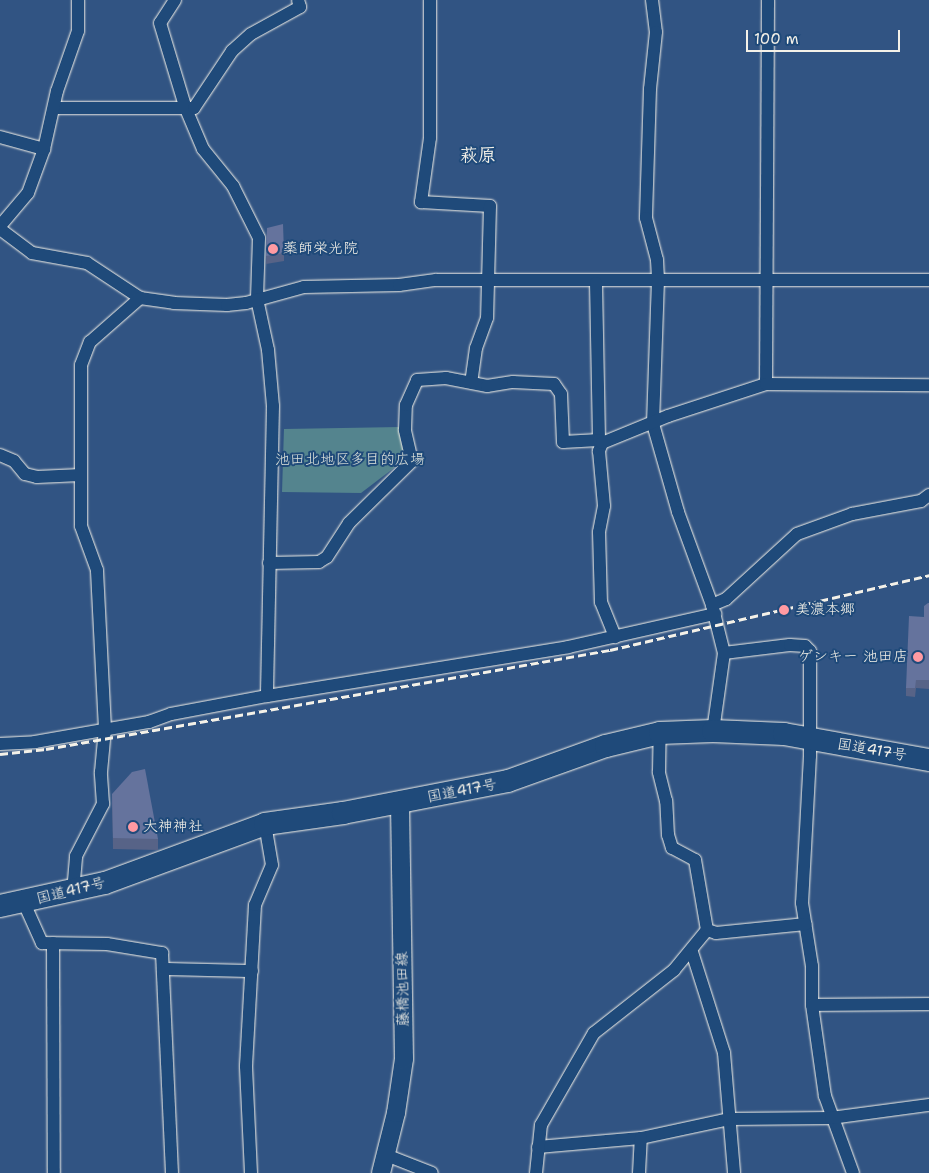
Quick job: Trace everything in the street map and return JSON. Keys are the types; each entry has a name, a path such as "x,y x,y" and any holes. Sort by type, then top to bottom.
{"highway":[{"name":"国道417号","path":"0,906 24,903 73,892 265,824 400,803 508,781 606,746 660,733 713,731 784,734 929,760"}],"main road":[{"name":"藤橋池田線","path":"381,1173 396,1113 404,1059 400,803"}],"street":[{"path":"78,0 78,31 57,91 55,108 44,149 28,193 0,228 32,253 87,263 140,298 228,305 304,287 488,281 596,283 658,280 929,280"},
{"path":"175,0 160,23 186,109 204,149 233,186 259,238 257,299 268,350 273,406 266,696"},
{"path":"55,108 194,108 232,51 251,34 300,7 298,0"},
{"path":"430,0 430,138 421,202 490,206 486,318 476,348 471,383"},
{"path":"652,0 656,32 650,89 646,218 657,260 658,280 653,424 678,512 714,610 724,653 713,731"},
{"path":"766,384 768,0"},
{"path":"0,136 44,149"},
{"path":"596,283 599,451 604,506 599,532 601,602 615,637"},
{"path":"73,892 76,856 103,804 101,772 105,729 97,570 82,526 82,364 85,350 104,327 140,298"},
{"path":"269,563 319,562 327,556 349,523 412,461 405,430 406,404 417,380 446,378 486,386 513,382 554,384 561,394 563,442 600,441 766,384 929,385"},
{"path":"0,455 14,461 25,474 38,477 81,474"},
{"path":"0,744 35,742 266,696 615,637 714,610 797,534 852,514 920,501 929,495"},
{"path":"724,653 805,646 810,651 810,739 802,903 812,966 812,1005 831,1118 853,1173"},
{"path":"536,1173 541,1125 551,1104 594,1033 692,952 707,930 695,860 672,848 668,835 666,801 659,772 660,733"},
{"path":"252,1173 246,1066 255,905 272,865 265,824"},
{"path":"24,903 42,943 107,944 158,950 162,953 172,1173"},
{"path":"707,930 716,933 806,924"},
{"path":"53,944 54,1173"},
{"path":"692,952 724,1053 734,1173"},
{"path":"163,969 252,971"},
{"path":"812,1005 929,1004"},
{"path":"538,1147 641,1138 730,1119 831,1118 929,1105"},
{"path":"639,1173 641,1138"},
{"path":"386,1155 432,1173"}],"green space":[{"name":"池田北地区多目的広場","path":"400,427 407,458 361,493 282,492 284,429"}],"building":[{"name":"薬師栄光院","path":"283,224 284,253 266,256 267,228"},
{"name":"ゲンキー 池田店","path":"928,603 929,680 916,680 915,688 906,688 909,616 924,617 924,606"},
{"name":"大神神社","path":"145,769 158,839 113,838 112,794 132,772"}],"railway":[{"path":"0,754 46,749 610,650 929,575"}],"place":[{"name":"薬師栄光院","path":"273,249"},
{"name":"美濃本郷","path":"784,610"},
{"name":"ゲンキー 池田店","path":"918,657"},
{"name":"大神神社","path":"133,827"}],"district":[{"name":"萩原","path":"478,155"}]}
